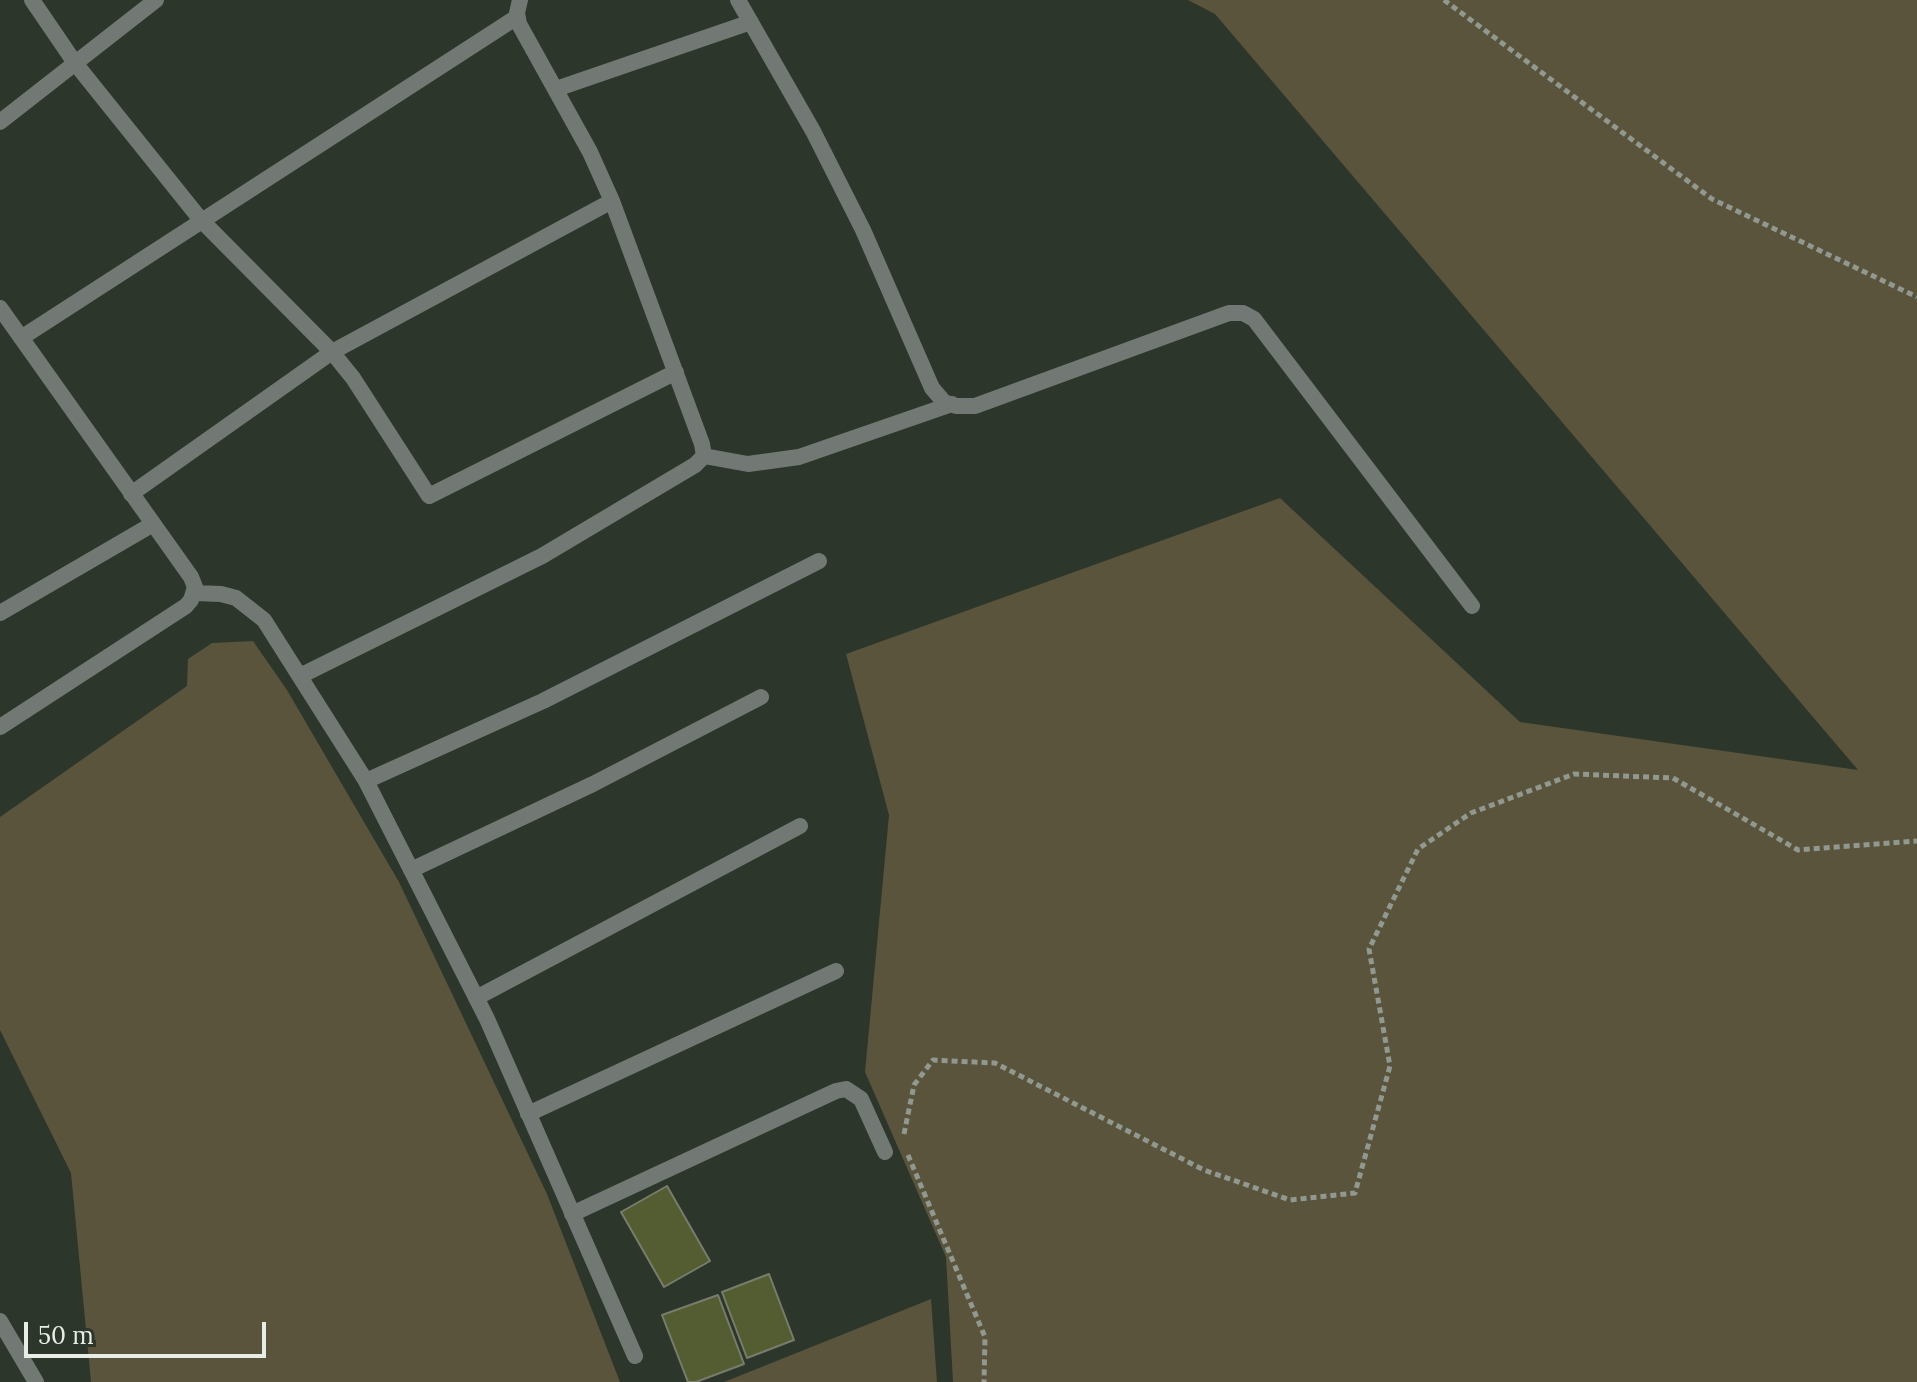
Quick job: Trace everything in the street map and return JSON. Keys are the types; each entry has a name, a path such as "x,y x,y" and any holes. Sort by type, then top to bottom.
{"street":[{"path":"32,0 75,63 201,220 332,352 353,378 429,496 676,372"},
{"path":"1,119 156,0"},
{"path":"738,0 813,131 856,215 932,388 944,402 975,406 1229,313 1243,313 1254,319 1472,606"},
{"path":"21,338 518,8 612,201 705,450 704,456 668,482 542,556 300,676"},
{"path":"556,89 751,22"},
{"path":"131,494 332,352 612,201"},
{"path":"0,308 191,577 195,593 186,606 0,727"},
{"path":"704,456 748,464 799,457 952,404"},
{"path":"0,613 153,524"},
{"path":"366,781 543,701 819,561"},
{"path":"195,593 236,598 264,620 366,781 476,998 635,1356"},
{"path":"411,870 593,784 761,697"},
{"path":"476,998 800,826"},
{"path":"528,1114 836,971"},
{"path":"572,1214 846,1089 861,1099 885,1152"},
{"path":"0,1321 36,1382"}],"path":[{"path":"1444,0 1712,199 1917,297"},
{"path":"984,1382 985,1337 902,1142 914,1085 933,1060 995,1063 1204,1170 1290,1200 1355,1193 1390,1066 1369,949 1418,849 1471,813 1574,774 1673,778 1798,850 1917,841"}],"shaded area":[{"path":"1188,0 1917,0 1917,1382 953,1382 946,1257 865,1072 889,815 846,654 1280,498 1520,722 1858,770 1215,14"},
{"path":"253,641 287,690 399,882 547,1194 620,1382 91,1382 71,1173 0,1030 0,817 187,686 188,659 212,643"},
{"path":"931,1299 937,1382 724,1382"}],"building":[{"path":"667,1186 710,1261 664,1287 621,1212"},
{"path":"769,1274 794,1340 747,1358 722,1292"},
{"path":"718,1295 744,1364 696,1382 688,1382 662,1315"}]}
